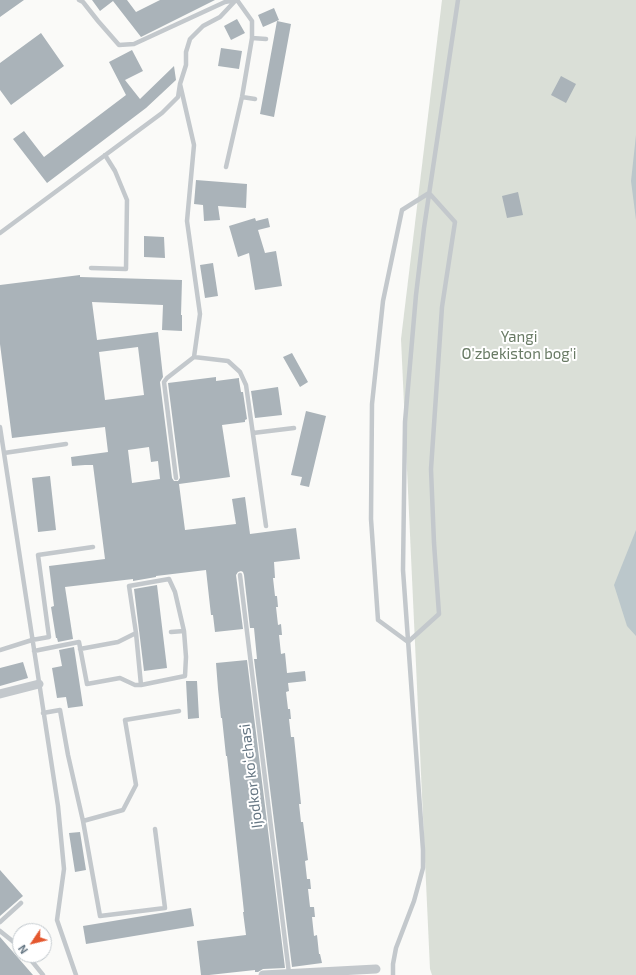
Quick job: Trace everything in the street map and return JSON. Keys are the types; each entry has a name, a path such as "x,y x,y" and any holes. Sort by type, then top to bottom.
{"street":[{"path":"0,694 39,684"},
{"path":"263,975 376,969"}],"lane":[{"path":"79,0 83,2 120,45 134,44 226,2 236,0"},
{"path":"226,167 242,97 252,38 252,21 236,0"},
{"path":"0,233 162,113 178,97 180,84 186,65 186,52 190,39 203,26 220,17 236,0"},
{"path":"393,975 393,964 396,948 414,901 423,868 404,570 404,422 416,294 429,193 458,0"},
{"path":"252,38 266,39"},
{"path":"176,478 164,382 194,357 200,314 187,221 194,145 180,84"},
{"path":"242,97 255,100"},
{"path":"91,268 126,269 127,200 115,171 105,155"},
{"path":"408,642 440,614 434,543 431,469 442,307 455,222 429,193"},
{"path":"408,642 378,620 371,519 372,404 383,301 402,210 429,193"},
{"path":"194,357 228,362 240,372 246,385 266,526"},
{"path":"0,427 58,806 64,869 57,920 76,975"},
{"path":"253,434 294,428"},
{"path":"4,453 66,444"},
{"path":"0,650 32,640 49,637 38,555 93,547"},
{"name":"Ijodkor koʻchasi","path":"240,575 289,974"},
{"path":"34,651 79,642 87,684 120,678 135,685 141,685 185,676 186,657 184,631 175,592 169,579 129,586 136,633 141,685"},
{"path":"171,632 184,631"},
{"path":"80,650 118,642 136,633"},
{"path":"43,713 60,710 68,755 83,821 100,916 165,908 155,829"},
{"path":"83,821 123,810 136,785 125,720 179,711"},
{"path":"0,922 21,904"},
{"path":"0,931 12,941"},
{"path":"33,963 43,975"}],"green space":[{"name":"Yangi O'zbekiston bog'i","path":"442,0 636,0 636,975 432,975 430,969 401,339"}],"shaded area":[{"path":"636,135 636,220 631,181"},
{"path":"636,530 636,636 627,626 614,585"}],"building":[{"path":"0,0 24,0 0,17"},
{"path":"92,0 127,0 136,12 160,0 215,0 141,37 113,1 100,11"},
{"path":"274,8 279,20 263,27 258,15"},
{"path":"237,19 245,33 231,40 224,26"},
{"path":"277,21 291,24 274,117 260,114"},
{"path":"41,33 64,66 11,105 0,90 0,63"},
{"path":"221,48 242,51 239,69 218,66"},
{"path":"132,50 143,71 125,80 140,99 174,66 176,80 146,108 47,183 13,139 24,131 44,157 126,95 109,62"},
{"path":"561,76 576,84 566,103 551,95"},
{"path":"196,180 247,184 246,208 218,206 220,220 204,221 203,205 194,204"},
{"path":"518,192 523,215 507,218 502,196"},
{"path":"255,218 256,221 268,218 270,227 258,230 265,253 276,251 282,286 255,290 249,253 238,257 229,226"},
{"path":"144,236 164,237 165,258 144,257"},
{"path":"213,263 218,296 205,298 200,265"},
{"path":"80,275 80,277 182,280 182,331 162,330 163,305 92,302 97,340 158,332 163,377 160,382 172,478 174,481 178,481 180,478 168,383 216,377 216,381 239,378 241,392 243,392 247,419 245,422 222,425 230,477 179,484 185,530 236,524 232,499 245,497 250,534 296,528 300,559 274,562 275,578 273,578 275,596 277,596 278,607 276,607 278,625 281,624 282,635 279,635 281,654 285,653 287,673 305,671 306,681 288,683 289,691 286,692 288,709 290,709 291,719 289,719 291,737 294,737 301,804 299,804 301,822 303,822 308,860 305,861 307,879 310,879 311,889 308,889 310,907 314,907 315,917 312,917 314,936 317,935 319,954 322,963 292,967 254,659 257,659 254,628 250,628 243,572 238,572 236,575 243,629 215,632 213,615 211,615 206,570 156,576 133,581 133,579 65,587 73,639 58,642 56,638 51,607 54,606 49,566 105,559 93,465 72,466 71,457 108,452 105,427 12,438 0,344 0,285","holes":["138,347 144,395 105,400 99,352","149,447 151,462 158,461 160,479 132,483 128,450"]},
{"path":"292,353 308,382 300,387 283,357"},
{"path":"278,387 282,415 255,418 251,391"},
{"path":"306,411 326,416 309,487 300,485 302,477 291,475"},
{"path":"50,476 56,530 38,532 32,478"},
{"path":"157,585 167,668 144,671 134,589"},
{"path":"74,647 83,706 68,708 66,697 57,698 52,668 62,666 59,650"},
{"path":"247,660 285,968 263,969 258,972 255,972 255,970 201,975 197,941 246,935 216,663"},
{"path":"23,662 28,678 0,686 0,668"},
{"path":"186,681 197,681 199,718 188,719"},
{"path":"80,832 86,870 75,872 69,833"},
{"path":"0,870 23,896 0,916"},
{"path":"191,908 194,926 86,944 83,926"},
{"path":"0,937 12,951 12,963 23,963 33,975 0,975"}]}
